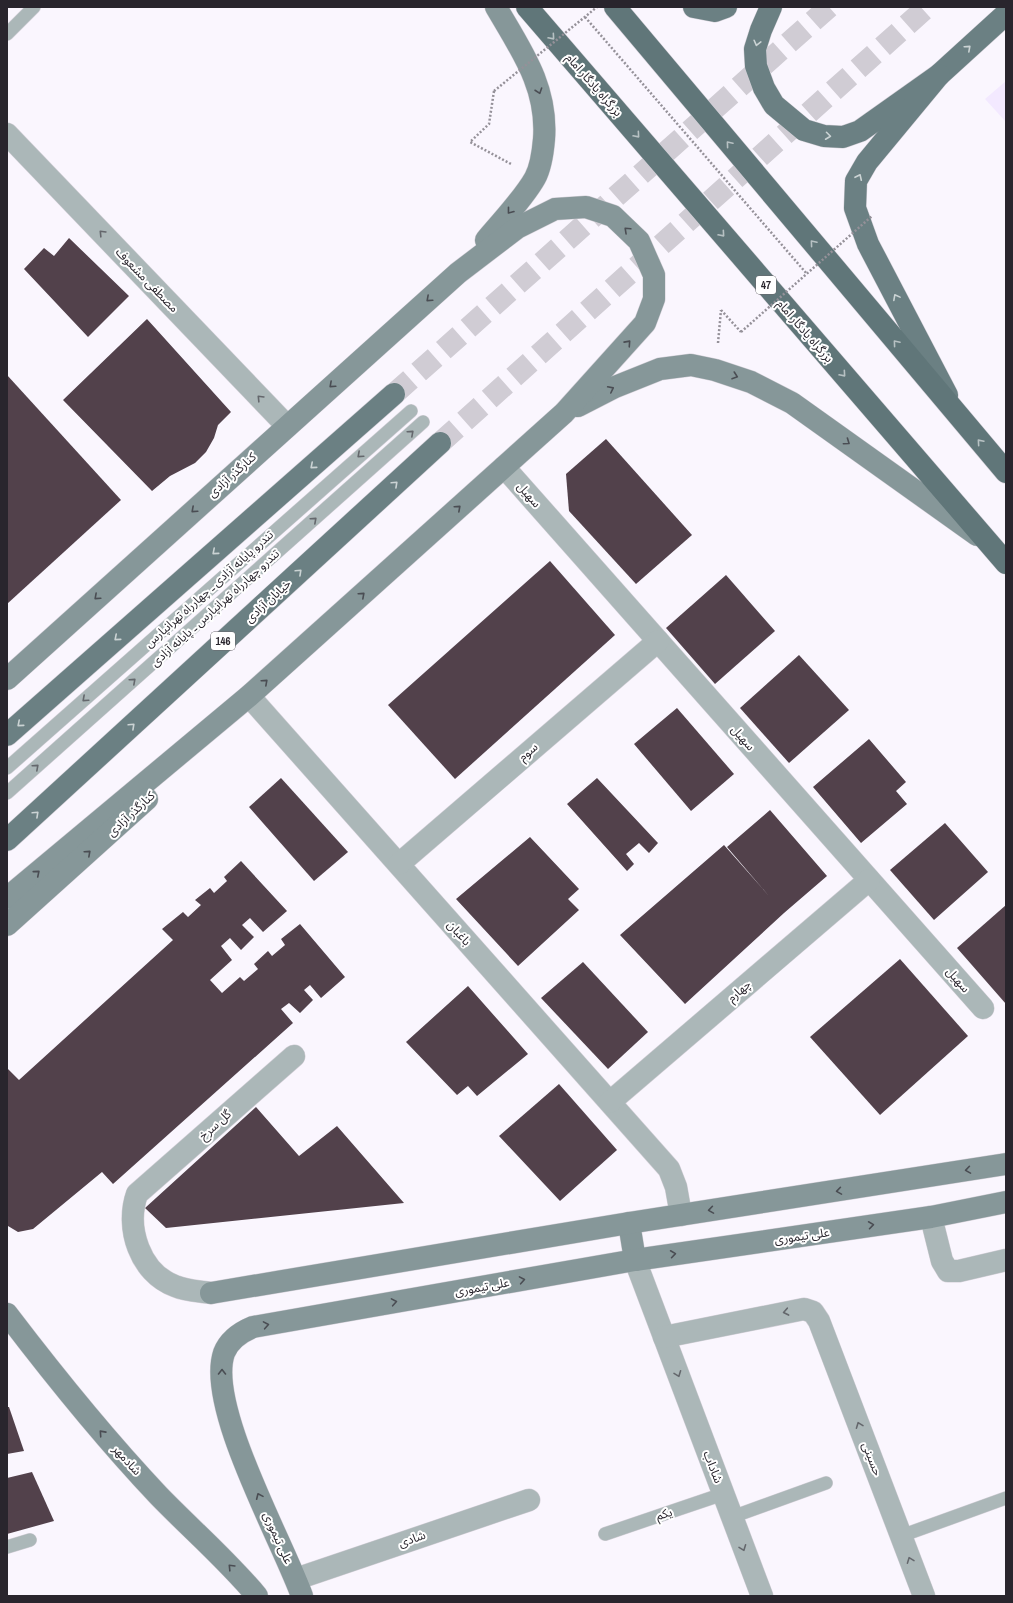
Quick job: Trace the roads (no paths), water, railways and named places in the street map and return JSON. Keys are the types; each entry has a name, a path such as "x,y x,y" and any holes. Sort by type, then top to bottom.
{"highway":[{"name":"بزرگراه یادگار امام","path":"527,7 1006,563"},
{"path":"615,7 1006,472"}],"main road":[{"path":"458,273 510,212 535,178 544,143 545,123 542,99 533,72 496,7"},
{"path":"694,7 715,11 726,7"},
{"path":"771,7 763,23 755,49 756,66 764,88 774,105 804,130 824,136 843,137 860,131 939,74 1006,14"},
{"path":"939,74 867,162 856,181 855,208 868,244 960,419"},
{"path":"458,273 517,228 555,209 586,207 613,216 639,241 654,274 654,299 645,323 564,413"},
{"name":"کنارگذر آزادی","path":"7,679 458,273"},
{"path":"564,413 615,387 660,369 691,365 716,370 751,382 792,403 990,546"},
{"path":"7,735 394,394"},
{"name":"کنارگذر آزادی","path":"7,898 249,696 564,413"},
{"name":"خیابان آزادی","path":"7,840 440,443"},
{"name":"کنارگذر آزادی","path":"7,926 137,809 249,696"},
{"path":"211,1293 629,1223 1006,1164"},
{"name":"علی تیموری","path":"299,1587 246,1466 234,1435 227,1408 222,1381 224,1351 242,1332 253,1327 635,1260 931,1217 1006,1202"},
{"path":"629,1223 635,1260"},
{"name":"شادمهر","path":"7,1314 59,1382 160,1496 226,1562 257,1596"},
{"path":"7,1340 16,1345 59,1382"}],"street":[{"name":"مصطفی مشعوف","path":"7,134 287,426"},
{"name":"سهیل","path":"504,467 983,1008"},
{"name":"سوم","path":"399,864 658,641"},
{"name":"باغبان","path":"249,696 669,1170 676,1187 681,1215"},
{"name":"چهارم","path":"610,1102 869,880"},
{"name":"گل سرخ","path":"211,1293 187,1290 173,1286 148,1266 138,1249 134,1234 133,1206 137,1194 294,1056"},
{"path":"931,1217 942,1261 948,1271 959,1271 1006,1260"},
{"name":"شاداب","path":"635,1260 762,1596"},
{"name":"حسینی","path":"664,1337 804,1309 813,1312 819,1321 924,1596"},
{"name":"شادی","path":"299,1587 528,1500"}],"lane":[{"path":"7,34 34,7"},
{"name":"تندرو پایانه آزادی ـ چهارراه تهرانپارس","path":"7,768 411,410"},
{"name":"تندرو چهارراه تهرانپارس ـ پایانه آزادی","path":"7,793 423,422"},
{"path":"732,1517 826,1483"},
{"name":"یکم","path":"605,1534 723,1494"},
{"path":"901,1536 1006,1498"},
{"path":"7,1546 30,1540"}],"tunnel":[{"path":"394,394 829,7"},
{"path":"440,443 927,7"}]}
